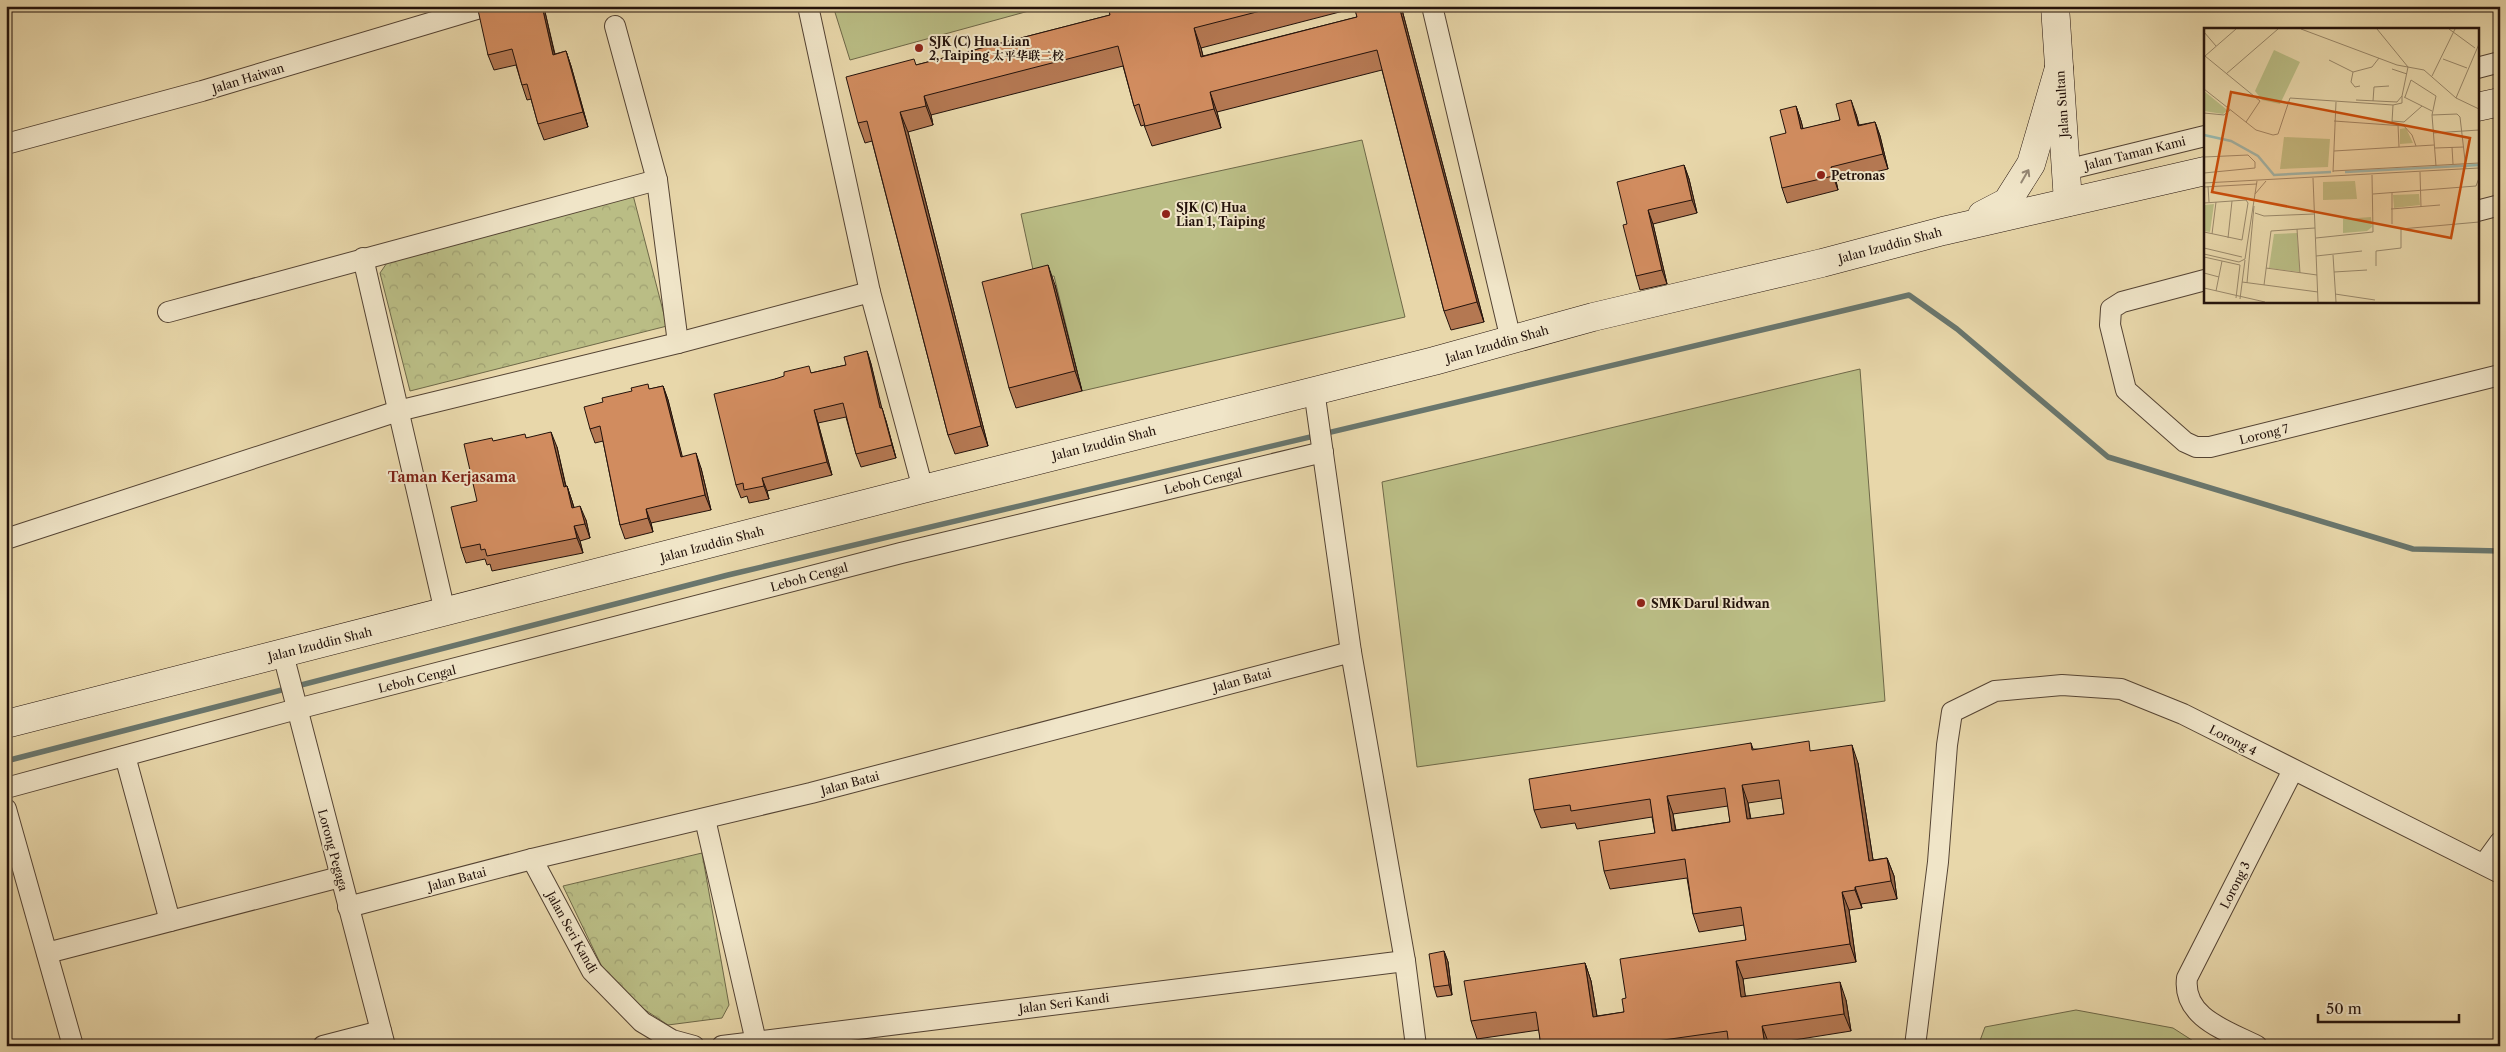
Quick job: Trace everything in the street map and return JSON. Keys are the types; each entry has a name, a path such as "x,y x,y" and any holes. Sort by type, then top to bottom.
{"main road":[{"name":"Jalan Sultan","path":"2056,6 2068,202"},
{"path":"1943,231 1984,215 2007,202 2019,186 2037,149 2059,68"},
{"path":"2478,107 2500,102"},
{"name":"Jalan Izuddin Shah","path":"6,724 291,684 445,612 1511,340 1593,317 1822,263 1943,231 2204,171"}],"street":[{"name":"Jalan Haiwan","path":"6,144 202,91 487,6"},
{"path":"808,6 870,292 922,489"},
{"path":"1432,6 1511,340"},
{"path":"616,26 657,180 678,342"},
{"path":"2478,68 2500,62"},
{"name":"Jalan Taman Kami","path":"2066,170 2204,136"},
{"path":"168,312 657,180"},
{"path":"2478,211 2500,205"},
{"path":"363,258 445,612"},
{"name":"Lorong 7","path":"2204,280 2122,302 2111,309 2110,325 2126,390 2184,442 2196,447 2210,447 2500,374"},
{"path":"6,538 398,411 678,342 870,292"},
{"path":"1314,390 1350,652 1406,961 1416,1046"},
{"name":"Leboh Cengal","path":"6,788 125,756 291,684 901,553 1322,440"},
{"name":"Jalan Batai","path":"348,907 532,859 811,793 1350,652"},
{"name":"Lorong Pegaga","path":"291,684 383,1038"},
{"name":"Lorong 4","path":"1915,1046 1938,862 1947,745 1952,712 1995,691 2062,685 2121,689 2183,714 2492,868"},
{"path":"125,756 170,921"},
{"name":"Lorong 3","path":"2257,1046 2203,1018 2190,1002 2186,987 2187,978 2293,770"},
{"path":"6,809 73,1046"},
{"path":"705,818 756,1043"},
{"path":"2492,868 2500,842"},
{"name":"Jalan Seri Kandi","path":"532,859 592,971 642,1022 672,1040 694,1046"},
{"path":"47,953 340,877"},
{"name":"Jalan Seri Kandi","path":"722,1046 813,1040 1406,961"},
{"path":"324,1046 383,1038"}],"green space":[{"path":"833,6 1047,6 850,60"},
{"path":"1362,140 1405,317 1082,391 1054,276 1035,279 1021,214"},
{"path":"633,195 667,326 410,391 380,273 391,257"},
{"path":"1860,369 1885,701 1417,767 1382,482"},
{"path":"702,853 729,1005 722,1018 668,1025 630,1000 604,971 563,886"},
{"path":"2076,1010 2173,1028 2201,1046 1978,1046 1985,1027"}],"building":[{"path":"495,6 542,6 553,55 566,51 583,112 538,124 527,84 522,85 512,49 488,55 478,10"},
{"path":"1108,6 1280,6 1194,28 1201,57 1357,17 1354,6 1399,6 1477,302 1444,311 1377,50 1210,92 1214,109 1145,126 1139,104 1134,106 1118,46 924,96 926,106 900,112 981,426 948,435 867,121 858,123 846,77 914,59 916,65 1110,15"},
{"path":"1851,100 1858,126 1875,122 1883,154 1831,167 1833,176 1782,188 1770,137 1786,133 1780,110 1796,106 1801,129 1840,120 1836,104"},
{"path":"1684,165 1692,200 1648,210 1662,270 1636,276 1623,225 1627,224 1617,182"},
{"path":"1048,265 1075,371 1009,388 982,282"},
{"path":"867,351 880,408 882,408 892,445 856,454 843,403 814,410 827,462 762,478 764,486 744,490 743,483 736,485 714,394 775,379 784,376 784,372 809,366 811,373 846,365 844,357"},
{"path":"648,384 649,389 663,386 681,457 696,453 705,495 646,509 648,518 620,525 600,426 590,429 584,407 603,402 602,398 632,391 631,388"},
{"path":"551,432 564,487 567,486 572,508 580,506 585,524 574,526 577,538 487,556 485,549 481,550 480,544 461,548 451,507 477,501 464,444 492,438 493,441 525,434 526,438"},
{"path":"1809,741 1810,751 1852,745 1869,861 1887,858 1891,881 1855,887 1855,890 1842,892 1850,944 1736,961 1741,997 1840,982 1844,1014 1762,1026 1765,1046 1729,1046 1727,1031 1621,1046 1541,1046 1536,1012 1471,1021 1464,981 1585,963 1593,1017 1624,1012 1622,999 1626,998 1620,959 1746,940 1741,907 1693,914 1685,859 1604,871 1599,841 1655,833 1650,799 1571,811 1570,805 1534,810 1529,779 1751,743 1752,750","holes":["1779,780 1784,814 1747,819 1742,785","1725,788 1730,822 1672,831 1667,796"]},
{"path":"1444,951 1449,985 1434,987 1429,954"}],"waterway":[{"path":"6,761 728,575 1909,295 1957,329 2108,457 2413,549 2500,551"}],"place":[{"name":"SJK (C) Hua Lian 2, Taiping 太平华联二校","path":"919,48"},
{"name":"Petronas","path":"1821,175"},
{"name":"SJK (C) Hua Lian 1, Taiping","path":"1166,214"},
{"name":"SMK Darul Ridwan","path":"1641,603"}],"district":[{"name":"Taman Kerjasama","path":"452,477"}]}
